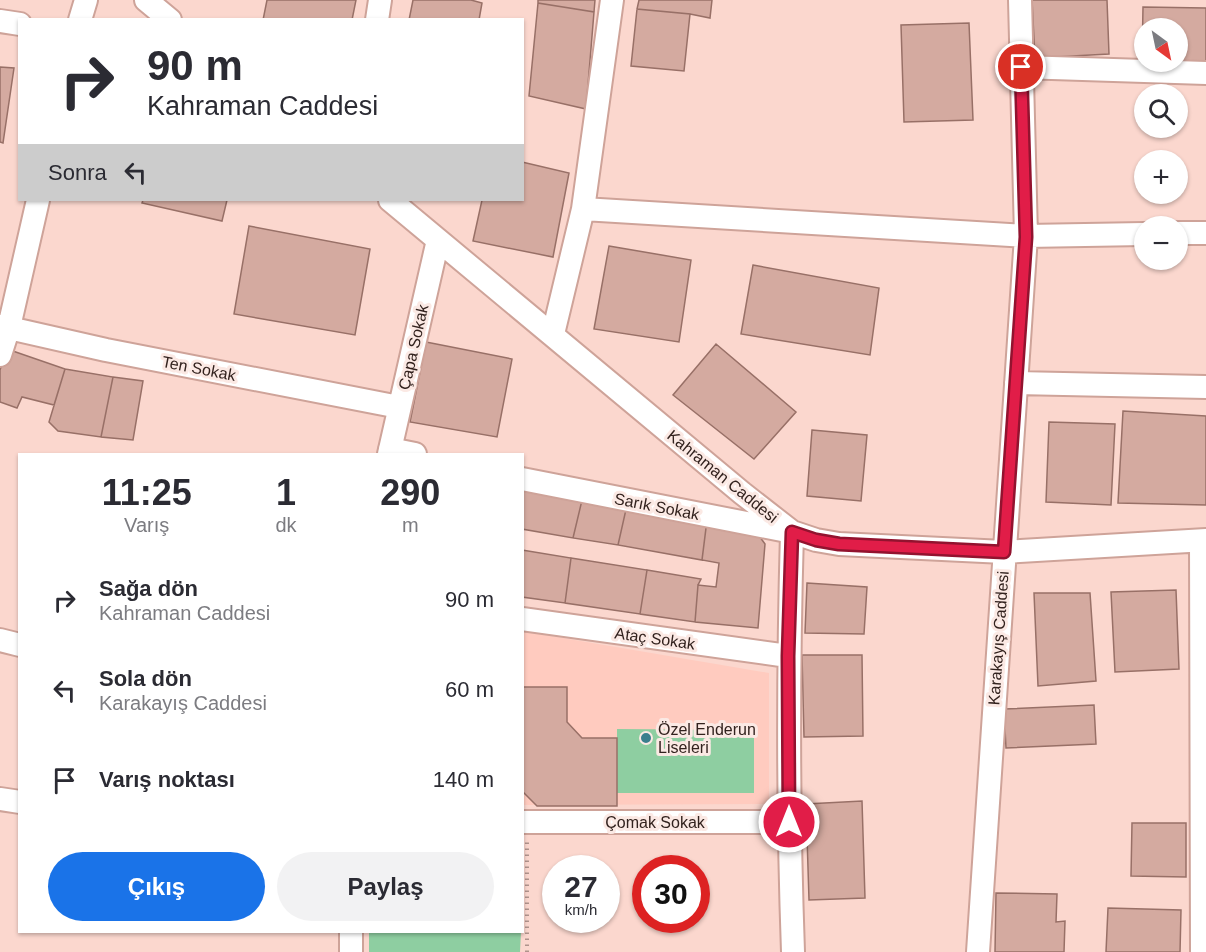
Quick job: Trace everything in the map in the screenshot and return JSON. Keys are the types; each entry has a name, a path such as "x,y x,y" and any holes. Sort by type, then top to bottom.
{"street":[{"path":"81,18 86,0"},
{"path":"146,0 168,18"},
{"path":"377,18 380,0"},
{"path":"553,334 583,209 612,0"},
{"name":"Karakayış Caddesi","path":"978,952 1026,237 1020,0"},
{"path":"0,21 18,24"},
{"path":"1021,67 1206,73"},
{"path":"0,355 5,327 38,201"},
{"name":"Kahraman Caddesi","path":"391,201 792,532 816,540 839,544 1004,552 1203,540"},
{"path":"583,209 1026,237 1134,234"},
{"path":"1188,233 1206,233"},
{"name":"Çapa Sokak","path":"390,452 438,240"},
{"name":"Ten Sokak","path":"5,327 106,350 399,407"},
{"path":"1016,383 1206,387"},
{"name":"Sarık Sokak","path":"524,479 792,532"},
{"path":"792,532 788,656 789,822 793,952"},
{"path":"1202,952 1203,540"},
{"name":"Ataç Sokak","path":"524,619 788,656"},
{"path":"0,640 18,644"},
{"path":"0,799 18,802"},
{"name":"Çomak Sokak","path":"525,822 789,822"},
{"path":"351,933 351,952"}],"path":[{"path":"525,822 527,952"}],"shaded area":[{"name":"Özel Enderun Liseleri","path":"524,631 769,673 769,804 524,805"}],"green space":[{"path":"617,729 754,730 754,793 617,793"},
{"path":"369,933 521,933 520,952 369,952"}],"building":[{"path":"267,0 356,0 352,18 263,18"},
{"path":"413,0 471,0 482,3 479,18 409,18"},
{"path":"538,0 595,0 594,12 538,3"},
{"path":"639,0 712,0 710,18 637,9"},
{"path":"1032,0 1107,0 1109,54 1035,58"},
{"path":"538,3 594,12 586,109 529,96"},
{"path":"1143,7 1206,8 1206,63 1188,63 1188,18 1143,18"},
{"path":"637,9 690,14 684,71 631,66"},
{"path":"969,23 973,120 904,122 901,25"},
{"path":"0,67 14,68 3,143 0,142"},
{"path":"524,162 569,173 553,257 473,241 482,201 524,201"},
{"path":"143,201 227,201 222,221 142,203"},
{"path":"249,226 370,249 355,335 234,314"},
{"path":"609,246 691,260 679,342 594,329"},
{"path":"753,265 879,288 870,355 741,334"},
{"path":"426,342 512,359 497,437 410,422"},
{"path":"716,344 796,412 754,459 673,395"},
{"path":"7,349 65,369 54,405 22,397 17,408 0,402 0,370"},
{"path":"65,369 113,377 101,437 58,431 49,422"},
{"path":"113,377 143,381 133,440 101,437"},
{"path":"1123,411 1206,416 1206,505 1118,503"},
{"path":"1049,422 1115,424 1111,505 1046,502"},
{"path":"812,430 867,435 861,501 807,496"},
{"path":"524,484 583,496 573,538 524,529"},
{"path":"583,496 627,505 618,545 573,538"},
{"path":"627,505 707,520 702,560 618,545"},
{"path":"707,520 755,530 765,544 758,628 695,622 698,585 716,587 719,563 702,560"},
{"path":"524,550 571,558 565,603 524,597"},
{"path":"571,558 647,570 640,614 565,603"},
{"path":"647,570 701,579 698,585 695,622 640,614"},
{"path":"807,583 867,587 864,634 805,633"},
{"path":"1176,590 1179,669 1115,672 1111,592"},
{"path":"1034,593 1090,593 1096,681 1038,686"},
{"path":"802,655 862,655 863,736 804,737"},
{"path":"524,687 567,687 567,722 582,738 617,738 617,806 537,806 524,793"},
{"path":"1094,705 1096,744 1006,748 1004,709"},
{"path":"862,801 865,898 809,900 806,804"},
{"path":"1132,823 1186,823 1186,877 1131,876"},
{"path":"996,893 1057,894 1056,922 1065,921 1064,952 995,952"},
{"path":"1108,908 1181,910 1180,952 1106,952"}],"place":[{"name":"Özel Enderun Liseleri","path":"646,738"}],"route":[{"path":"789,822 788,656 792,532 816,540 839,544 1004,552 1026,237 1021,67"}]}
